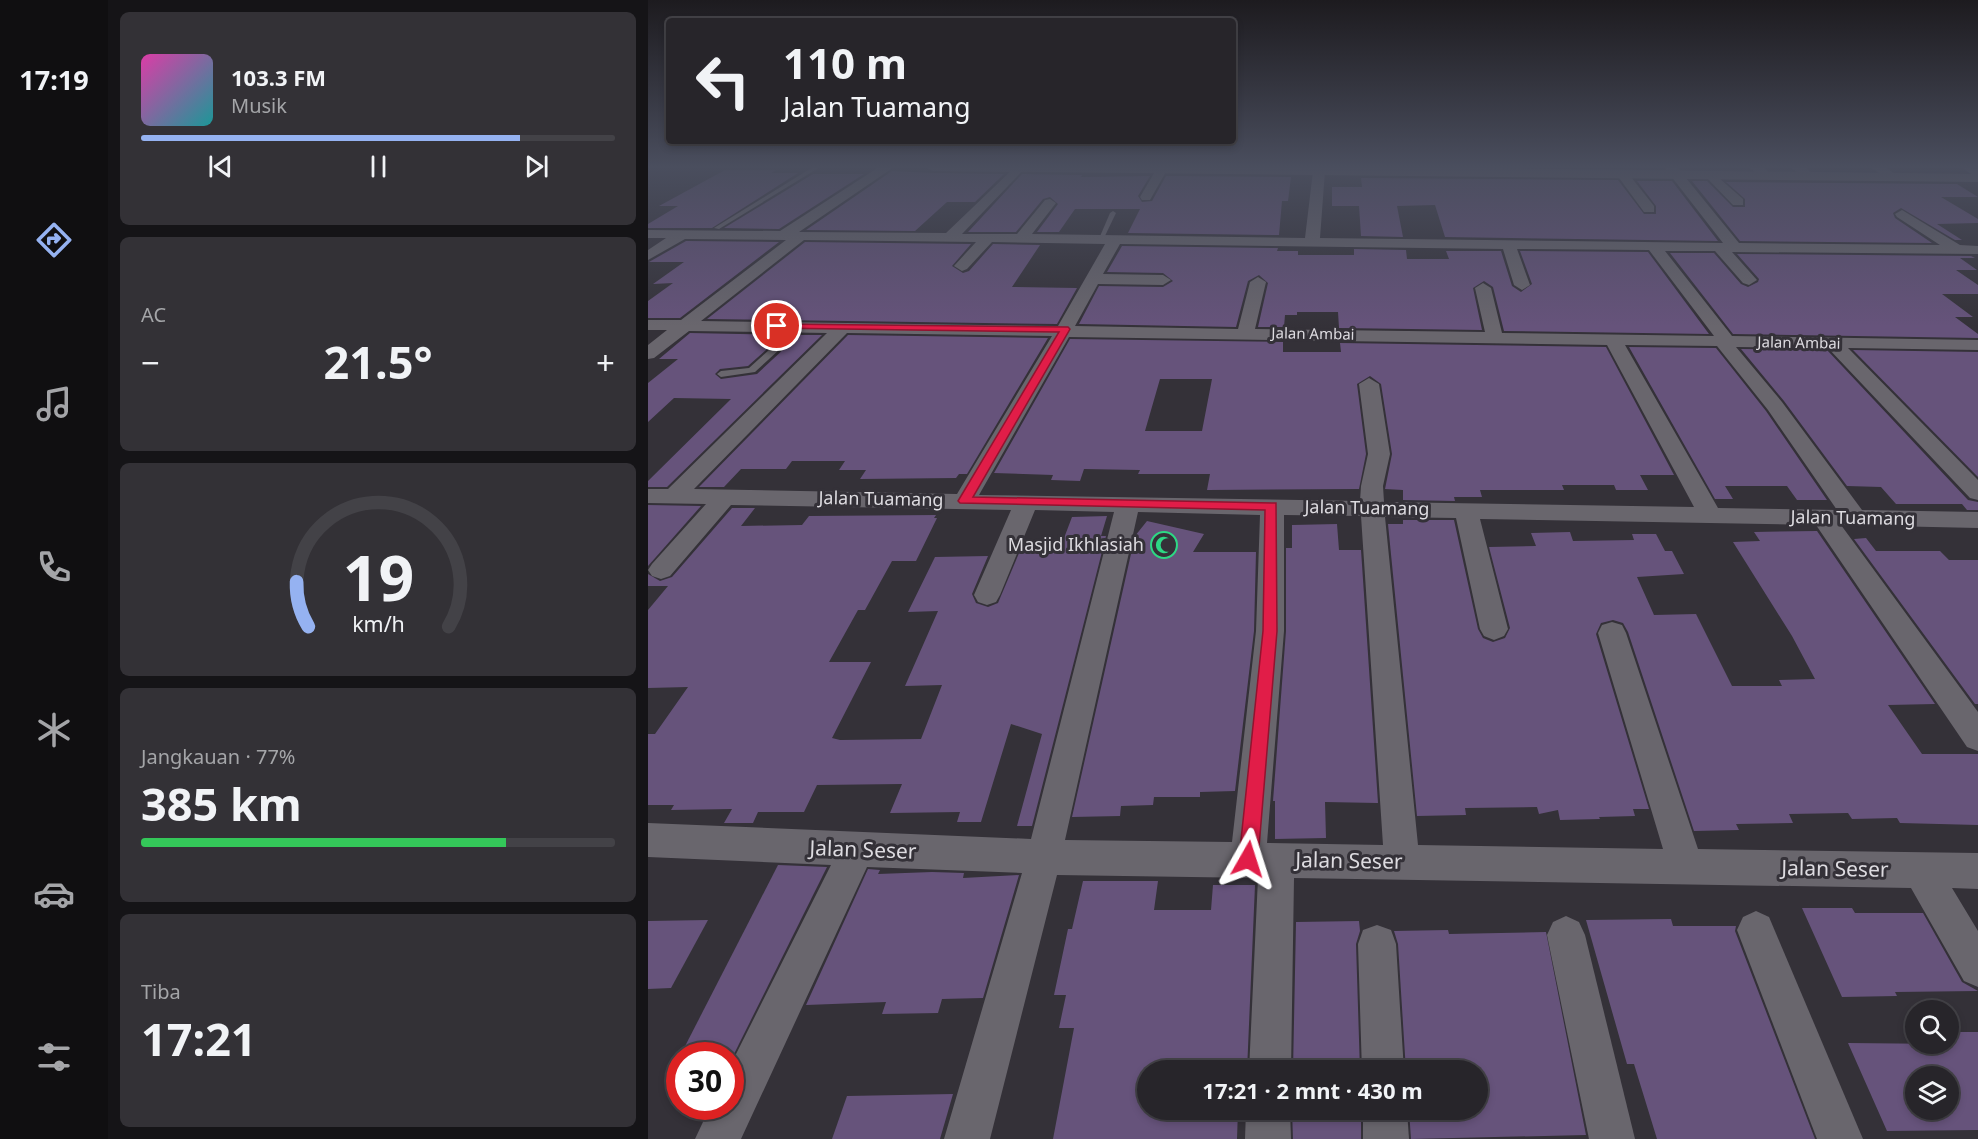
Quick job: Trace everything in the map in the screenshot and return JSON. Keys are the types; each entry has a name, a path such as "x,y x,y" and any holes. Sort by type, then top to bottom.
{"street":[{"path":"784,236 808,220"},
{"path":"949,238 967,220"},
{"path":"1021,239 1036,220"},
{"path":"1312,243 1315,220"},
{"path":"1708,220 1749,280"},
{"path":"1911,220 1957,250"},
{"path":"648,234 1729,249 1978,250"},
{"path":"648,256 681,235"},
{"path":"648,354 800,236"},
{"path":"962,266 987,239"},
{"path":"964,501 1094,279 1107,241"},
{"path":"1509,246 1522,285"},
{"path":"1655,248 1775,406 1855,518"},
{"path":"1094,279 1163,280"},
{"path":"1246,332 1258,282"},
{"path":"1483,288 1495,338"},
{"name":"Jalan Ambai","path":"648,325 1065,329 1614,341 1978,345"},
{"path":"673,496 843,327"},
{"path":"1614,341 1710,515"},
{"path":"1833,344 1978,493"},
{"path":"1370,384 1379,454 1372,486 1372,508 1402,862"},
{"name":"Jalan Tuamang","path":"648,496 1027,501 1978,520"},
{"path":"661,570 725,497"},
{"path":"987,595 1027,501"},
{"path":"968,1139 1044,856 1128,503"},
{"path":"1270,1060 1262,860 1272,506"},
{"path":"1466,510 1494,629"},
{"path":"1823,517 1978,737"},
{"path":"1612,633 1686,867"},
{"name":"Jalan Seser","path":"648,840 1044,856 1978,871"},
{"path":"718,1139 857,850"},
{"path":"1921,871 1978,967"},
{"path":"1756,930 1840,1139"},
{"path":"1566,935 1612,1139"},
{"path":"1377,944 1382,1060"},
{"path":"1268,1120 1268,1139"},
{"path":"1385,1120 1386,1139"}],"lane":[{"path":"717,228 730,220"},
{"path":"1107,241 1111,220"},
{"path":"721,374 752,370 800,327"}],"building":[{"path":"654,220 724,220 712,228 648,228 648,224"},
{"path":"737,220 793,220 779,229 724,228"},
{"path":"820,220 927,220 915,231 806,230"},
{"path":"979,220 1026,220 1016,232 968,232"},
{"path":"1046,220 1067,220 1059,232 1037,232"},
{"path":"1134,220 1280,220 1279,235 1128,233"},
{"path":"1360,220 1400,220 1403,237 1361,236"},
{"path":"1440,220 1702,220 1718,241 1445,237"},
{"path":"1723,220 1898,220 1932,243 1740,241"},
{"path":"1922,220 1978,220 1978,223 1937,224 1962,240 1955,240"},
{"path":"686,241 779,242 680,318 648,318 648,301 673,283 653,284 684,262 649,262"},
{"path":"805,242 971,244 952,266 963,273 969,271 993,244 1040,245 1012,287 1077,288 1057,324 707,319"},
{"path":"1122,246 1278,248 1277,251 1298,251 1298,255 1354,255 1354,249 1406,250 1407,259 1449,259 1446,251 1501,251 1512,286 1521,292 1532,284 1520,251 1648,252 1709,334 1504,331 1493,287 1484,281 1473,288 1482,330 1339,328 1338,312 1297,312 1297,315 1285,315 1284,327 1258,327 1268,283 1259,275 1248,281 1236,327 1079,324 1099,286 1163,287 1173,281 1163,273 1107,272"},
{"path":"1670,253 1714,253 1741,284 1748,287 1758,282 1759,279 1737,254 1971,256 1975,258 1960,258 1977,270 1956,270 1978,285 1978,294 1942,294 1973,317 1955,317 1978,334 1978,338 1733,334"},
{"path":"690,333 783,335 748,366 720,369 715,374 721,379 757,374 799,335 822,335 667,487 648,487 648,481 731,399 674,398 648,422 648,383 678,359 659,359"},
{"path":"848,335 1048,338 967,474 959,474 956,478 860,479 866,470 839,470 845,461 792,461 786,469 741,469 724,487 699,487"},
{"path":"1070,339 1283,342 1283,352 1341,352 1340,343 1606,347 1674,475 1640,475 1648,490 1616,490 1614,485 1562,485 1564,490 1480,490 1482,497 1454,497 1455,501 1403,500 1403,490 1385,489 1392,454 1381,384 1370,376 1357,384 1366,454 1359,489 1207,490 1210,474 1138,474 1140,470 1084,469 1080,481 1051,480 1053,475 994,473","holes":["1160,379 1212,379 1202,431 1145,431"]},
{"path":"1629,347 1716,348 1766,411 1827,500 1797,500 1787,486 1725,486 1733,499 1715,499"},
{"path":"1741,349 1827,350 1968,500 1978,502 1978,510 1967,510 1962,504 1896,504 1881,487 1847,486 1784,401"},
{"path":"1853,350 1978,352 1978,477"},
{"path":"648,505 701,506 648,566"},
{"path":"732,508 755,508 741,526 802,525 809,516 936,515 934,518 937,518 916,561 892,561 865,610 858,610 829,662 871,662 832,738 840,740 921,739 942,685 905,686 938,611 908,612 935,557 988,556 972,594 976,603 988,607 998,603 1022,546 1061,546 1072,517 1107,516 1101,536 1106,536 1032,826 1017,826 1042,734 1011,724 981,822 957,822 960,812 890,813 902,784 817,785 804,812 758,812 753,823 724,823 732,809 671,810 674,805 648,805 648,734 655,734 688,687 648,688 648,610 668,586 648,586 648,574 660,581 672,577"},
{"path":"1403,520 1454,520 1478,629 1483,638 1493,642 1505,638 1510,628 1489,547 1536,546 1531,533 1570,532 1573,541 1634,540 1632,534 1656,534 1665,551 1672,551 1684,574 1637,577 1654,615 1696,614 1732,686 1782,686 1779,680 1815,679 1792,636 1733,542 1760,541 1754,532 1817,531 1935,704 1888,705 1922,754 1978,754 1978,825 1900,823 1897,818 1852,819 1848,813 1789,814 1793,823 1736,824 1739,830 1694,831 1628,632 1623,623 1613,620 1601,623 1596,634 1649,809 1633,809 1635,816 1599,817 1600,819 1560,820 1558,810 1539,814 1537,807 1465,808 1466,815 1417,816 1388,524 1403,524"},
{"path":"1147,521 1204,534 1193,552 1256,552 1254,631 1235,791 1200,792 1200,797 1154,797 1153,805 1121,806 1120,816 1072,817 1135,536"},
{"path":"1337,524 1339,550 1361,550 1378,803 1325,802 1326,838 1275,839 1275,801 1273,801 1286,631 1286,548 1292,548 1292,525"},
{"path":"1866,538 1876,551 1940,551 1949,560 1978,560 1978,704 1975,704 1854,539"},
{"path":"778,865 827,867 740,1042 687,1042"},
{"path":"868,869 880,870 878,874 964,873 963,878 1019,875 983,998 942,999 938,1013 882,1014 886,1002 806,1005"},
{"path":"1083,881 1158,881 1154,910 1211,910 1213,885 1255,885 1247,1060 1137,1060 1137,1120 1238,1120 1237,1139 1053,1139 1074,1028 1059,1028 1066,995 1054,995 1068,929 1072,929"},
{"path":"1802,908 1852,908 1855,913 1923,913 1962,982 1978,991 1895,992 1897,996 1842,997"},
{"path":"1671,919 1673,926 1736,926 1735,931 1815,1139 1657,1139 1634,1064 1627,1064 1586,920"},
{"path":"708,920 671,988 648,989 648,921"},
{"path":"1359,921 1360,931 1356,944 1360,1060 1293,1060 1296,922"},
{"path":"1448,930 1449,934 1546,932 1586,1135 1411,1139 1410,1120 1488,1120 1488,1060 1405,1060 1398,944 1394,931"},
{"path":"1959,1032 1978,1032 1978,1130 1887,1131 1848,1043 1905,1044 1905,1054 1959,1054"},
{"path":"953,1094 940,1139 832,1139 847,1096"},
{"path":"1292,1120 1361,1120 1361,1139 1293,1139"}],"place":[{"name":"Masjid Ikhlasiah","path":"1164,545"}],"route":[{"path":"777,326 1065,329 964,501 1272,506 1270,631 1248,859"}]}
